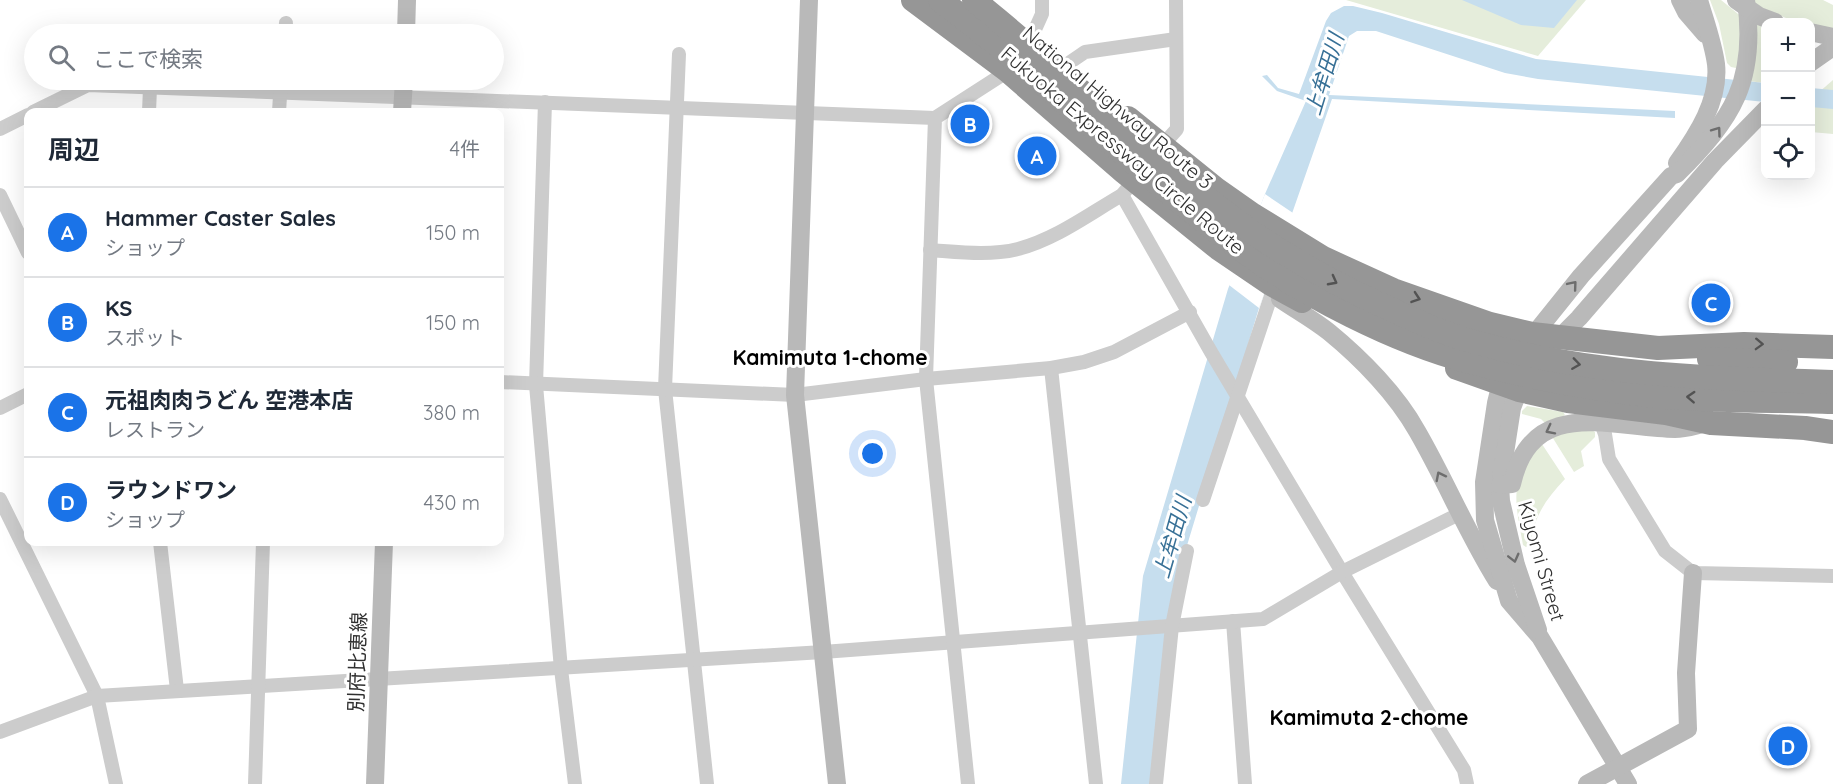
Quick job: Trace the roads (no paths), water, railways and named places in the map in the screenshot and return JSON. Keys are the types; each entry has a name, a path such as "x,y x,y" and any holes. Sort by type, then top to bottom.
{"highway":[{"path":"913,0 1008,71 1128,187 1270,289 1435,360 1510,387 1568,401 1666,413 1711,423 1805,428 1833,418"},
{"name":"Fukuoka Expressway Circle Route","path":"940,0 1052,92 1142,171 1243,251 1353,316 1425,347 1457,358 1547,380 1655,396 1833,382"},
{"name":"Fukuoka Expressway Circle Route","path":"974,0 1206,197 1280,251 1362,297 1431,328 1473,342 1549,360 1738,389 1833,418"},
{"name":"National Highway Route 3","path":"989,0 1033,34 1077,77 1195,174 1253,215 1323,258 1393,290 1490,324 1532,334 1658,348 1744,344 1833,347"},
{"path":"1658,348 1677,357 1833,363"},
{"path":"1738,389 1754,375 1788,371 1833,375"}],"street":[{"path":"406,24 407,0"},
{"path":"809,0 807,113 795,394 837,784"},
{"path":"1033,34 1042,14 1042,0"},
{"path":"1162,146 1176,129 1176,0"},
{"path":"1680,0 1686,12 1712,42"},
{"path":"1510,387 1532,334 1671,176 1673,169 1708,113 1716,80 1716,65 1712,42 1699,0"},
{"path":"1736,0 1764,18"},
{"path":"1671,176 1677,174 1708,142 1737,99 1747,67 1749,49 1746,0"},
{"path":"1815,33 1833,37"},
{"path":"1066,65 1085,52 1176,39"},
{"path":"1815,60 1833,47"},
{"path":"680,54 665,389 707,784"},
{"path":"329,90 403,96 935,118 1008,71"},
{"path":"41,108 78,90"},
{"path":"149,108 150,90"},
{"path":"279,108 280,90"},
{"path":"545,102 536,385 561,669 575,784"},
{"path":"1510,387 1558,336 1579,318 1715,161 1761,114"},
{"path":"0,129 24,117"},
{"path":"935,118 926,379 968,784"},
{"path":"930,250 992,253 1017,249 1042,241 1128,187 1211,352 1342,572 1464,770 1467,784"},
{"path":"0,195 24,245"},
{"path":"1203,500 1270,289 1329,332 1385,387 1417,430 1475,547 1509,601"},
{"path":"504,382 795,394 1050,368 1084,362 1114,352 1190,312"},
{"path":"1050,368 1096,784"},
{"name":"Kiyomi Street","path":"1510,387 1512,408 1500,485 1501,501 1516,565 1540,637"},
{"name":"Kiyomi Street","path":"1510,387 1496,403 1484,482 1485,520 1509,601 1540,637 1628,784"},
{"path":"0,408 24,396"},
{"path":"1500,485 1512,484 1523,454 1537,437 1563,424 1581,421 1677,429 1711,423"},
{"path":"1601,423 1609,459 1659,542 1665,551 1693,573 1833,576"},
{"path":"0,499 97,696 116,784"},
{"path":"0,732 97,696 823,652 1263,619 1342,572 1459,514"},
{"path":"160,546 177,690"},
{"path":"255,784 263,546"},
{"name":"別府比恵線","path":"375,784 384,546"},
{"path":"1156,784 1170,626 1187,551"},
{"path":"1587,784 1688,729 1686,673 1693,573"},
{"path":"1233,621 1245,784"}],"water":[{"path":"1462,0 1577,0 1554,28 1521,25"},
{"name":"上牟田川","path":"1344,6 1353,6 1536,59 1761,83 1761,102 1538,79 1505,73 1376,31 1357,31 1349,36 1329,95 1675,111 1675,118 1332,99 1259,308 1182,562 1152,784 1121,784 1143,576 1228,289 1265,194 1306,101 1277,91 1262,76 1267,75 1278,88 1299,94 1331,13"},
{"path":"1815,88 1833,90 1833,109 1815,107"}],"place":[{"name":"KS","path":"970,124"},
{"name":"Hammer Caster Sales","path":"1037,156"},
{"name":"元祖肉肉うどん 空港本店","path":"1711,303"},
{"name":"ラウンドワン","path":"1788,746"}],"district":[{"name":"Kamimuta 1-chome","path":"830,357"},
{"name":"Kamimuta 2-chome","path":"1369,717"}]}
